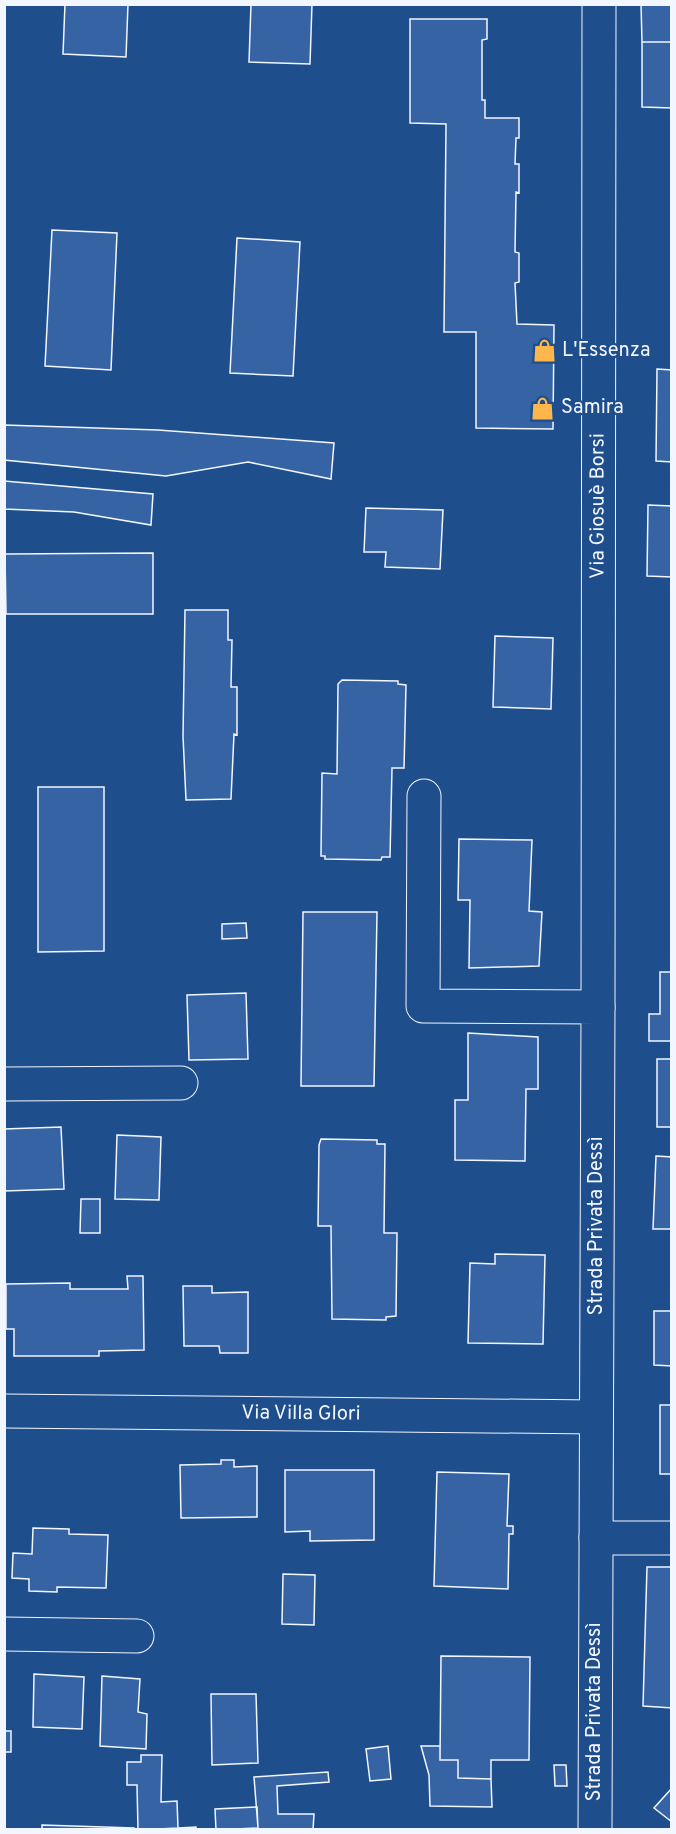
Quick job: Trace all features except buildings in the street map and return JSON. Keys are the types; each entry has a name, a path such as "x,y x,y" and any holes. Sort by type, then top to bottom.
{"street":[{"name":"Via Giosuè Borsi","path":"598,1007 599,4"},
{"path":"424,796 423,1006 598,1007"},
{"name":"Strada Privata Dessì","path":"595,1830 598,1007"},
{"path":"4,1084 181,1083"},
{"name":"Via Villa Glori","path":"4,1411 596,1418"},
{"path":"596,1538 672,1538"},
{"path":"4,1634 137,1636"}],"place":[{"name":"L'Essenza","path":"544,351"},
{"name":"Samira","path":"543,408"}]}
